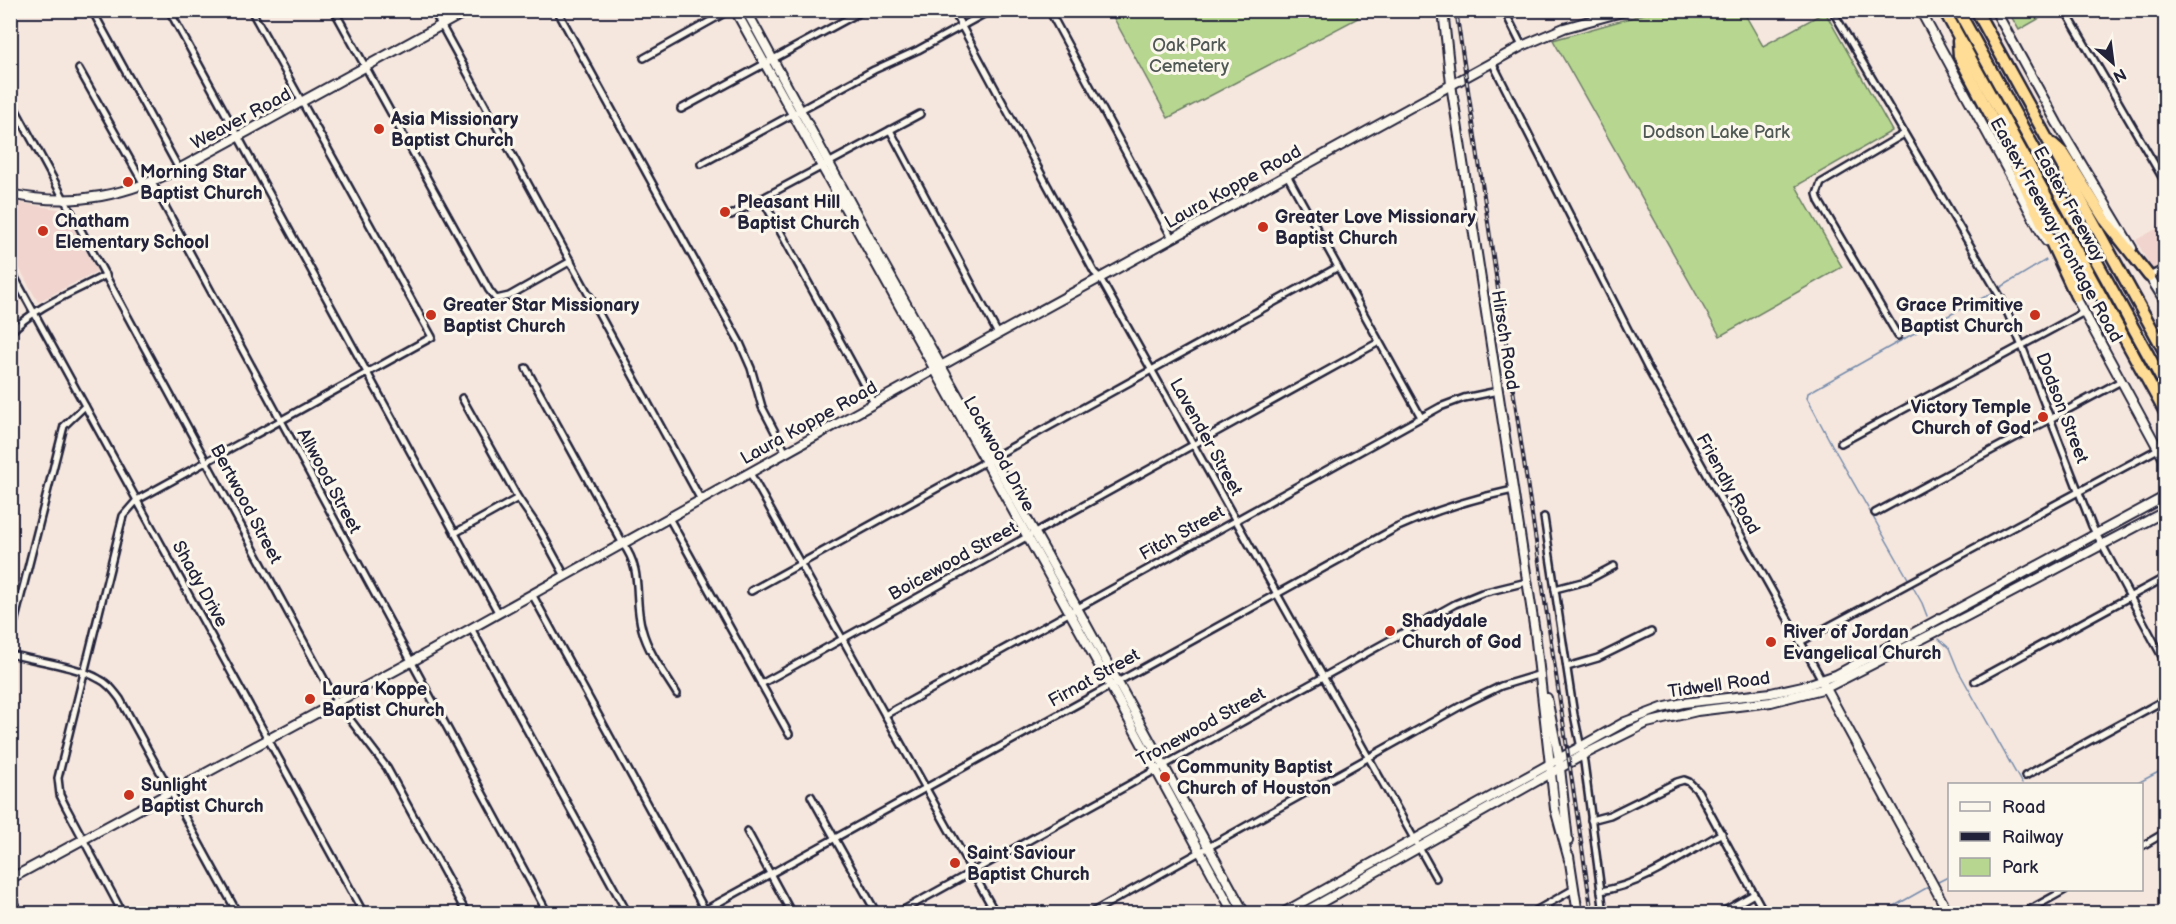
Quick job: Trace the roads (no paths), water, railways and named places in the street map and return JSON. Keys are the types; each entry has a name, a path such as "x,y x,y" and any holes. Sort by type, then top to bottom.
{"highway":[{"name":"Eastex Freeway","path":"1944,10 2166,414"},
{"path":"1958,10 2166,385"},
{"name":"Eastex Freeway","path":"1976,10 2166,354"},
{"path":"1957,35 1959,56 2003,139 2076,296"},
{"path":"2046,138 2064,154 2105,220 2149,276"}],"main road":[{"name":"Weaver Road","path":"10,194 66,201 98,198 147,183 238,138 469,10"},
{"name":"Lockwood Drive","path":"735,10 821,165 939,368"},
{"name":"Lockwood Drive","path":"746,10 830,161 939,368 1031,534 1077,608 1156,768 1234,914"},
{"name":"Hirsch Road","path":"1443,10 1451,84 1541,674 1555,809 1569,860"},
{"name":"Laura Koppe Road","path":"10,879 411,662 1522,45 1564,28 1629,10"},
{"name":"Eastex Freeway Frontage Road","path":"1920,10 2166,463"},
{"path":"1995,10 2057,123 2166,303"},
{"name":"Tidwell Road","path":"1281,914 1625,722 1694,702 1771,702 1826,688 2026,570 2166,496"},
{"name":"Tidwell Road","path":"1739,702 1822,680 1848,669 2032,582 2166,511"},
{"name":"Lockwood Drive","path":"1031,534 1069,612 1164,764 1245,914"},
{"path":"2026,570 2032,582"},
{"name":"Hirsch Road","path":"1541,674 1559,759 1569,860 1578,914"},
{"name":"Friendly Road","path":"1822,680 1950,914"},
{"name":"Tidwell Road","path":"1300,914 1660,713"},
{"path":"1469,809 1474,817"},
{"path":"1331,886 1336,894"}],"street":[{"path":"92,10 179,169"},
{"path":"169,10 498,612"},
{"path":"123,914 60,795 58,778 120,525 129,506 206,460 432,337 251,10"},
{"path":"334,10 496,299 509,296 571,261"},
{"path":"434,10 701,500"},
{"path":"557,10 740,343 751,368 762,407 786,453"},
{"path":"644,58 730,10"},
{"path":"681,109 864,10"},
{"name":"Lavender Street","path":"953,10 1094,272 1100,278 1436,878"},
{"path":"701,164 991,10"},
{"path":"1049,10 1172,238"},
{"path":"1504,10 1522,45"},
{"name":"Dodson Street","path":"1832,10 1999,294 2022,346 2096,534 2166,664"},
{"path":"2065,10 2166,184"},
{"name":"Friendly Road","path":"1492,62 1646,366 1822,680"},
{"name":"Allwood Street","path":"79,69 142,181 154,186 548,914"},
{"name":"Bertwood Street","path":"11,101 336,701 387,768 467,914"},
{"path":"731,215 920,114"},
{"path":"890,130 998,334"},
{"path":"1898,336 1817,194 1821,183 1904,134"},
{"path":"1287,175 1421,417"},
{"path":"762,198 874,403"},
{"path":"751,591 1338,267"},
{"path":"2149,276 2166,268"},
{"name":"Shady Drive","path":"10,269 364,914"},
{"path":"10,333 34,313 106,275"},
{"path":"1841,443 2084,312"},
{"name":"Boicewood Street","path":"761,684 1379,342"},
{"path":"526,368 630,554 637,574 639,613 646,644 677,694"},
{"path":"1875,513 2121,381"},
{"name":"Fitch Street","path":"885,715 1421,417 1464,398 1498,391"},
{"path":"462,398 565,576"},
{"path":"10,639 64,426 85,406"},
{"path":"1800,642 2158,449"},
{"path":"750,473 996,914"},
{"name":"Firnat Street","path":"698,914 1396,528 1435,510 1513,490"},
{"path":"455,533 518,498"},
{"path":"1544,517 1583,755 1604,914"},
{"path":"669,518 789,734"},
{"path":"1555,589 1586,581 1614,566"},
{"path":"1975,681 2166,577"},
{"name":"Tronewood Street","path":"896,914 1455,604 1482,593 1527,582"},
{"path":"532,594 706,911"},
{"path":"471,628 628,914"},
{"path":"1567,667 1598,658 1651,632"},
{"path":"10,654 84,672 99,678 110,686 120,699 238,914"},
{"path":"1089,914 1475,699 1501,686 1541,674"},
{"path":"2025,776 2166,699"},
{"path":"1592,820 1610,815 1684,780 1694,786 1766,914"},
{"path":"811,796 877,914"},
{"path":"747,831 792,914"},
{"path":"2143,845 2166,832"},
{"path":"1600,891 1633,882 1722,833"},
{"path":"1530,914 1574,888"},
{"path":"2022,914 2063,891"},
{"path":"1719,914 1754,894"},
{"path":"10,896 20,914"}],"waterway":[{"path":"1998,289 2046,260"},
{"path":"1927,616 1922,603 1832,445 1807,398 1808,393 1909,336 1994,292"},
{"path":"1939,639 1949,648 1958,670 2021,783"},
{"path":"2138,783 2166,768"},
{"path":"1934,884 1948,877"},
{"path":"1880,914 1930,886"}],"railway":[{"path":"1456,10 1592,914"}],"place":[{"name":"Asia Missionary Baptist Church","path":"379,129"},
{"name":"Morning Star Baptist Church","path":"128,182"},
{"name":"Pleasant Hill Baptist Church","path":"725,212"},
{"name":"Greater Love Missionary Baptist Church","path":"1263,227"},
{"name":"Chatham Elementary School","path":"43,231"},
{"name":"Greater Star Missionary Baptist Church","path":"431,315"},
{"name":"Grace Primitive Baptist Church","path":"2035,315"},
{"name":"Victory Temple Church of God","path":"2043,417"},
{"name":"Shadydale Church of God","path":"1390,631"},
{"name":"River of Jordan Evangelical Church","path":"1771,642"},
{"name":"Laura Koppe Baptist Church","path":"310,699"},
{"name":"Community Baptist Church of Houston","path":"1165,777"},
{"name":"Sunlight Baptist Church","path":"129,795"},
{"name":"Saint Saviour Baptist Church","path":"955,863"}],"park label":[{"name":"Oak Park Cemetery","path":"1189,55"},
{"name":"Dodson Lake Park","path":"1716,132"}]}
